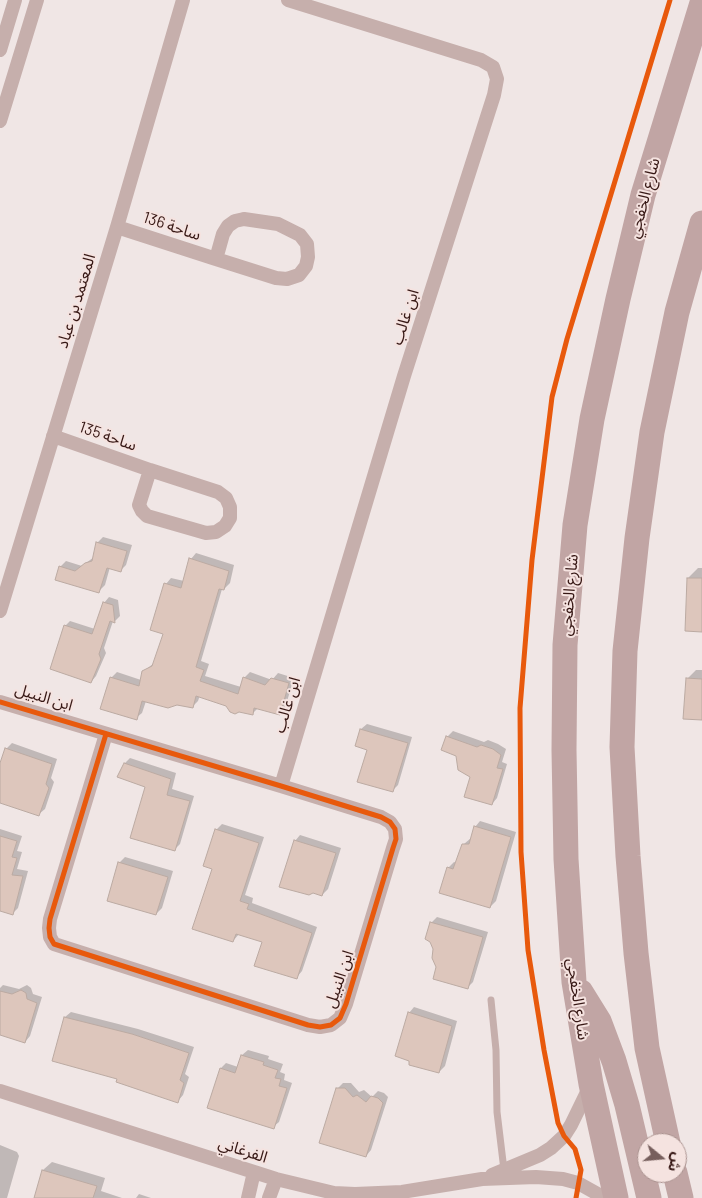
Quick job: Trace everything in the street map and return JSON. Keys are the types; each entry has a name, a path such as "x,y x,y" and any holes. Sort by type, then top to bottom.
{"highway":[{"name":"شارع الخفجي","path":"616,1198 590,1084 574,982 566,859 565,645 575,525 592,419 643,195 702,3"},
{"path":"666,1133 647,1048 636,953 622,747 625,651 637,538 652,432 677,312 702,223"},
{"path":"574,982 598,1022 614,1061 627,1105 649,1198"},
{"path":"677,1183 680,1198"}],"street":[{"path":"0,50 2,34 15,0"},
{"path":"0,119 37,0"},
{"name":"المعتمد بن عباد","path":"0,611 117,227 183,0"},
{"name":"ابن غالب","path":"281,786 404,376 494,94 497,79 493,67 481,60 288,0"},
{"name":"ساحة 136","path":"117,227 216,259 276,278 287,279 299,275 306,266 308,257 307,244 300,234 278,224 244,219 235,221 228,226 223,234 216,259"},
{"name":"ساحة 135","path":"53,436 218,492 226,498 230,507 230,518 225,526 216,532 206,533 147,516 139,506 150,470"},
{"name":"ابن النبيل","path":"0,702 281,786 381,817 390,822 396,839 346,1004 340,1018 331,1025 320,1027 308,1025 54,944 48,928 50,919 106,734"},
{"name":"الفرغاني","path":"482,1179 540,1155 552,1148 572,1126 590,1084"},
{"name":"الفرغاني","path":"0,1091 276,1179 334,1193 402,1192 482,1179 536,1177 564,1179 578,1183 605,1198"},
{"path":"248,1198 254,1172"},
{"path":"269,1198 276,1179"}],"lane":[{"path":"491,1000 496,1050 497,1112 504,1170"}],"building":[{"path":"96,542 127,551 121,572 107,568 99,593 55,580 59,566 75,571 85,563 92,561"},
{"path":"189,558 229,571 224,590 219,589 196,667 204,670 200,681 238,694 243,677 265,685 271,678 289,683 280,715 254,708 253,715 239,712 235,714 230,712 226,706 196,696 193,708 177,705 168,708 142,701 137,720 100,709 110,677 139,686 142,671 152,666 163,634 150,630 164,583 181,588"},
{"path":"687,578 702,578 702,632 685,631"},
{"path":"103,602 113,605 115,623 110,621 99,654 101,659 91,683 50,669 64,625 92,634"},
{"path":"686,678 702,679 702,720 683,719"},
{"path":"360,729 408,743 393,792 357,782 367,750 355,746"},
{"path":"446,736 477,747 481,745 493,749 501,755 497,768 503,769 492,805 464,797 470,777 458,770 456,756 441,750"},
{"path":"5,748 52,764 46,784 49,788 39,816 0,803 0,763"},
{"path":"124,763 171,779 167,795 190,801 175,851 130,838 145,787 117,777"},
{"path":"474,826 511,837 490,908 439,893 447,867 453,869 462,844 469,844"},
{"path":"215,829 259,843 240,901 249,904 247,909 312,933 297,979 254,966 262,942 236,934 233,942 192,929 212,869 203,866"},
{"path":"0,836 17,841 12,857 17,858 12,875 23,876 13,915 0,911"},
{"path":"294,840 336,853 322,896 313,893 309,895 279,887"},
{"path":"118,862 168,877 156,915 107,901"},
{"path":"430,922 483,937 468,989 433,979 436,967 432,958 433,949 430,942 425,939"},
{"path":"21,990 26,993 27,999 37,1003 25,1043 0,1035 0,991 12,994"},
{"path":"408,1012 452,1026 439,1073 409,1065 409,1061 395,1056"},
{"path":"64,1017 132,1034 189,1053 180,1080 184,1083 178,1103 116,1082 117,1079 52,1061"},
{"path":"241,1055 264,1062 263,1065 278,1070 275,1078 281,1079 279,1086 287,1088 274,1129 207,1108 220,1068 235,1073"},
{"path":"336,1088 345,1088 353,1097 357,1095 366,1102 371,1096 378,1098 383,1103 366,1157 319,1143"},
{"path":"42,1170 97,1186 93,1198 34,1198"}],"cycle path":[{"path":"576,1198 581,1170 575,1149 564,1136 558,1123 528,950 521,852 520,708 532,560 552,397 567,339 670,0"},
{"path":"0,702 281,786 381,817 390,822 395,829 396,839 346,1004 340,1018 331,1025 320,1027 308,1025 54,944 50,937 50,919 106,734"}]}
